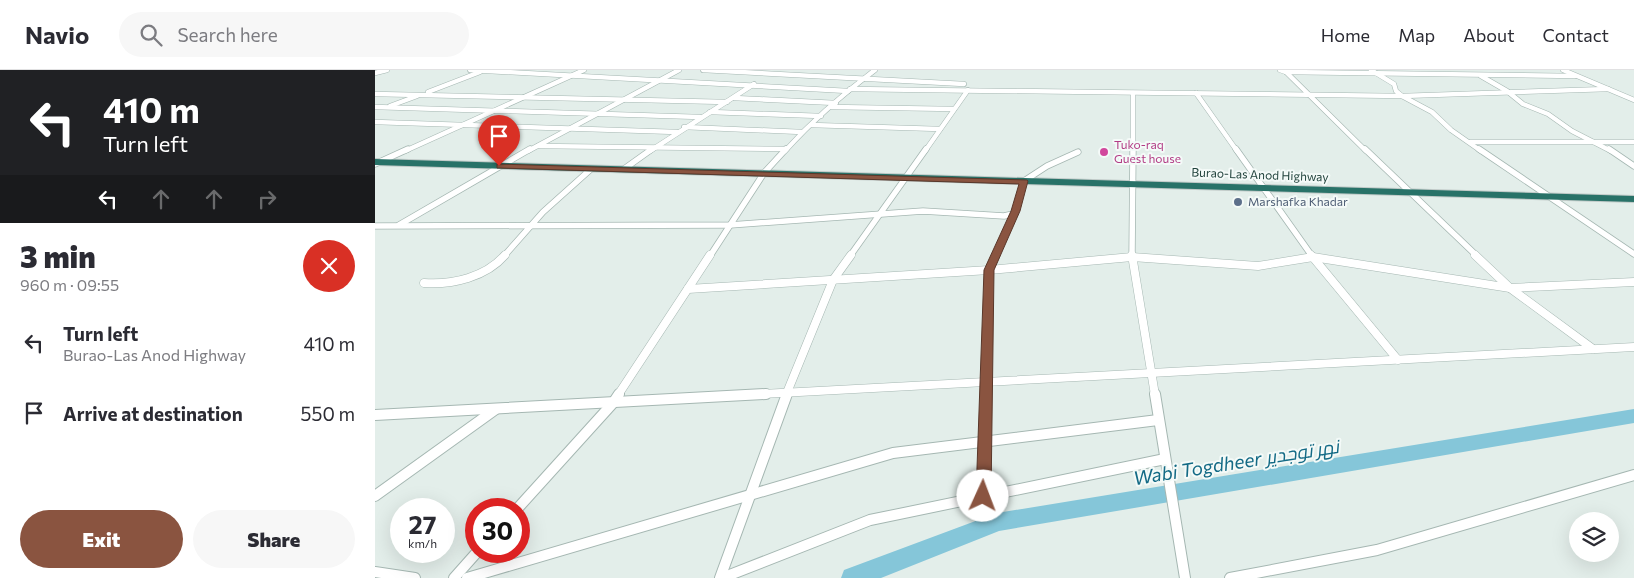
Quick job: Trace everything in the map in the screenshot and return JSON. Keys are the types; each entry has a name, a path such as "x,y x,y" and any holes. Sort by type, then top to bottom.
{"highway":[{"name":"Burao-Las Anod Highway","path":"376,163 1634,199"}],"street":[{"path":"375,73 387,70"},
{"path":"470,70 849,90 1402,96 1608,89"},
{"path":"375,112 483,70"},
{"path":"376,163 583,70"},
{"path":"398,226 499,166 679,70"},
{"path":"703,70 964,84"},
{"path":"625,169 684,127 727,102 774,70"},
{"path":"527,498 613,403 764,173 802,132 849,90 875,70"},
{"path":"1280,70 1286,72 1379,74 1575,76"},
{"path":"1371,70 1394,84 1396,91 1402,96 1432,112 1451,130 1634,254"},
{"path":"1469,70 1509,92 1523,104 1548,114 1572,131 1596,142 1634,166"},
{"path":"1563,70 1634,100"},
{"path":"1286,72 1510,288 1593,350"},
{"path":"721,578 787,393 833,280 968,90"},
{"path":"1133,93 1132,257 1185,578"},
{"path":"375,94 727,102"},
{"path":"1196,94 1313,257 1398,360"},
{"path":"733,98 833,105 954,109"},
{"path":"375,107 701,117"},
{"path":"709,112 821,116"},
{"path":"375,122 677,132"},
{"path":"811,125 940,129"},
{"path":"684,127 802,132"},
{"path":"1470,142 1634,142"},
{"path":"537,146 786,149"},
{"path":"983,496 989,270 1015,211 1024,181 1047,166 1078,152"},
{"path":"424,283 451,282 485,271 509,252 530,225 591,168"},
{"path":"375,226 730,225 923,211 999,217 1009,216 1015,211"},
{"path":"688,289 989,270 1132,257 1258,266 1313,257 1510,288 1634,282"},
{"path":"375,415 1634,347"},
{"path":"375,496 496,409"},
{"path":"467,578 893,453 1159,420"},
{"path":"721,578 870,520 1165,459"},
{"path":"1230,578 1377,550 1634,475"},
{"path":"454,578 467,563"},
{"path":"375,572 415,578"}],"waterway":[{"name":"Wabi Togdheer نهر توجدير","path":"853,578 997,522 1634,416"}],"place":[{"name":"Tuko-raq Guest house","path":"1104,152"},
{"name":"Marshafka Khadar","path":"1238,202"}],"route":[{"path":"499,166 1024,181 1015,211 989,270 983,496"}]}
